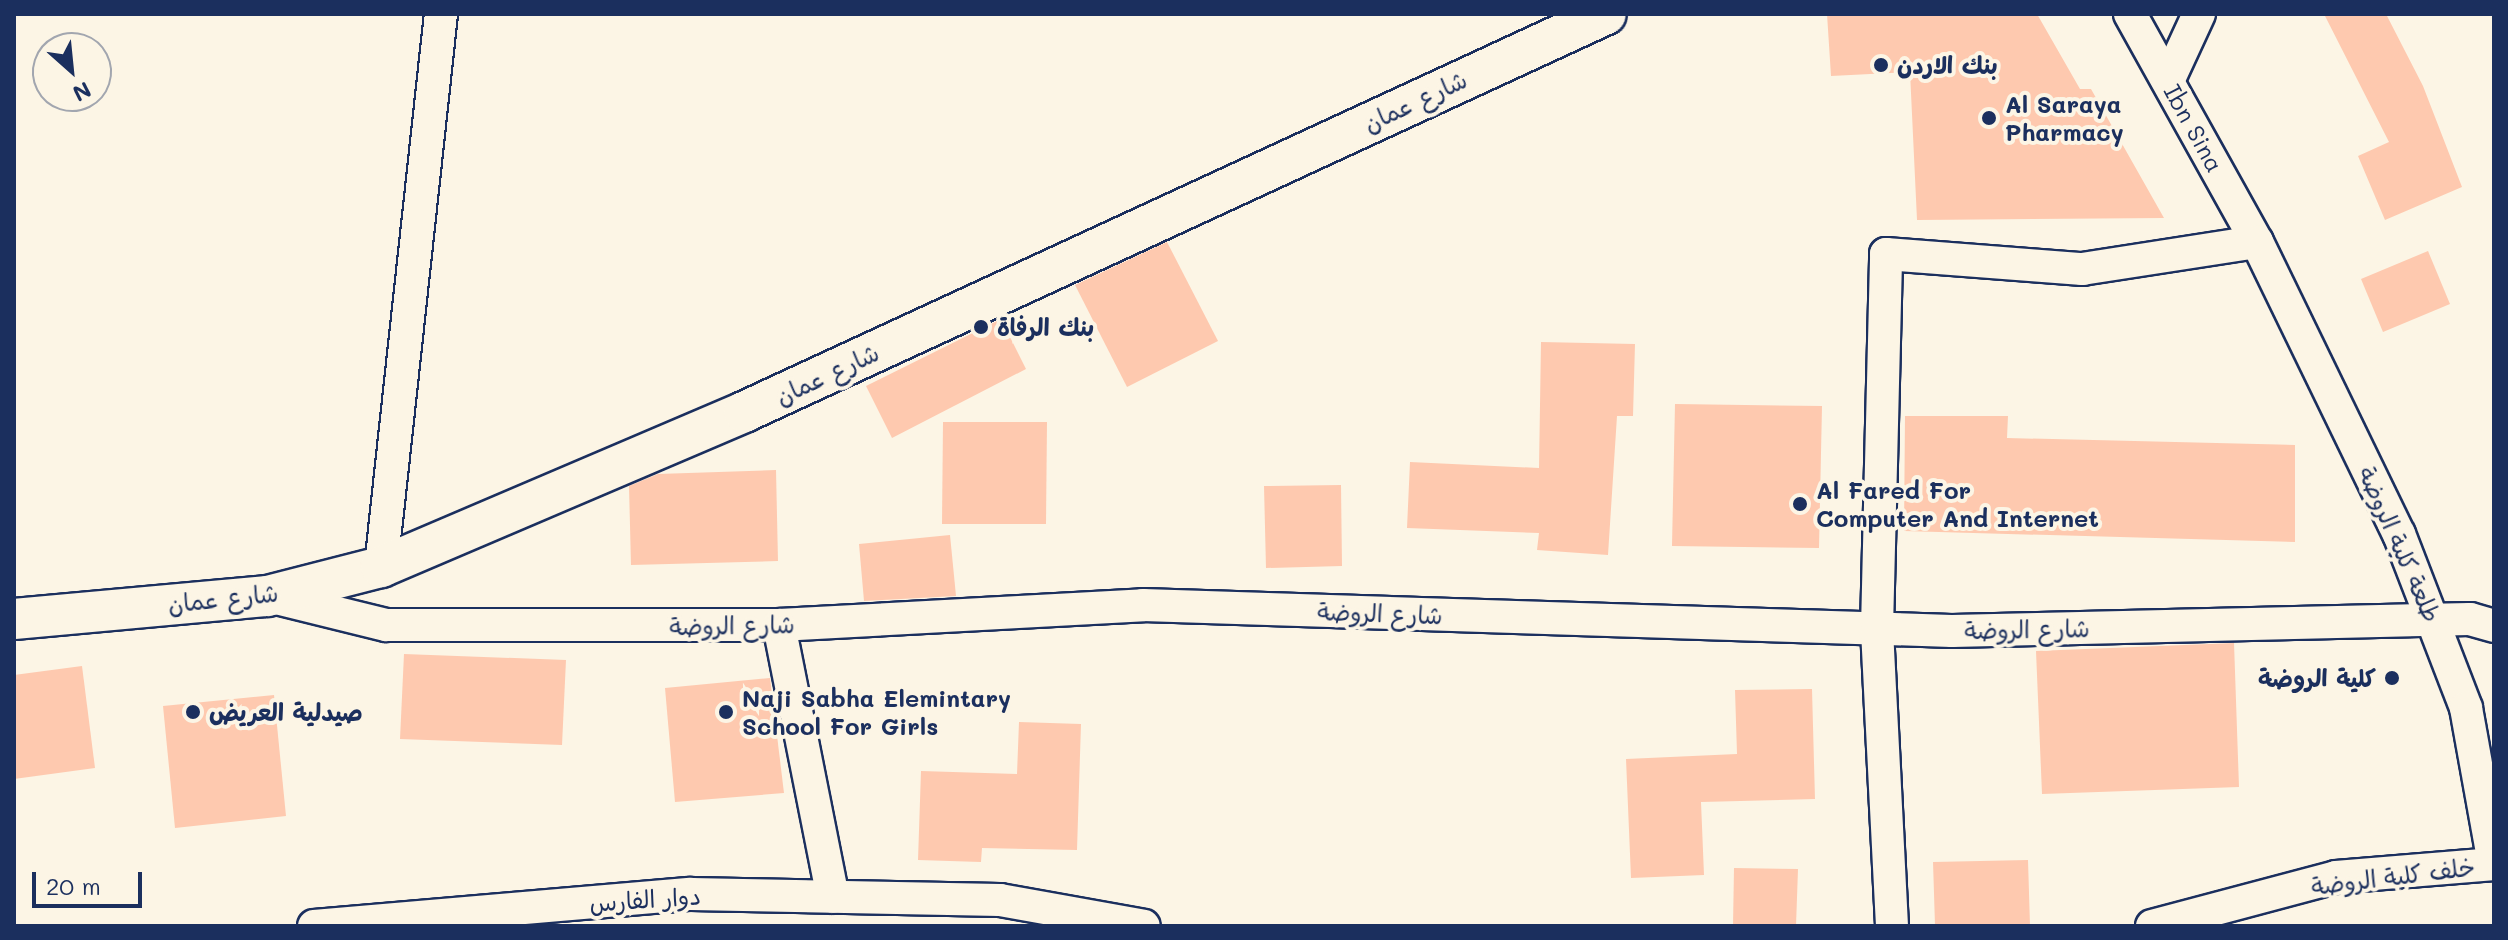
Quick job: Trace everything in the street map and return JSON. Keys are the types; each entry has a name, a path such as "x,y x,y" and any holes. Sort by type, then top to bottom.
{"street":[{"path":"381,567 441,14"},
{"name":"شارع عمان","path":"14,619 268,596 381,567 744,412 1606,14"},
{"name":"Ibn Sina","path":"2130,14 2257,242"},
{"path":"2168,81 2199,14"},
{"path":"1892,926 1877,628 1886,254 2082,269 2257,242"},
{"name":"طلعة كلية الروضة","path":"2257,242 2399,534 2434,620 2466,708 2494,864"},
{"name":"شارع الروضة","path":"268,596 386,625 779,625 1143,605 1877,628 2434,620 2494,626"},
{"path":"779,625 833,897 1000,900 1144,926"},
{"name":"خلف كلية الروضة","path":"2152,926 2336,877 2494,864"},
{"name":"دوار الفارس","path":"314,926 691,894 833,897"}],"building":[{"path":"1827,14 2037,14 2080,89 2091,89 2164,218 1917,220 1910,72 1831,76"},
{"path":"2324,14 2386,14 2423,86 2462,187 2385,220 2358,156 2389,142"},
{"path":"1167,242 1218,341 1127,387 1075,285"},
{"path":"2428,251 2450,304 2383,332 2361,279"},
{"path":"1001,319 1026,369 892,438 866,386"},
{"path":"1541,342 1635,344 1633,416 1617,416 1608,555 1537,550 1539,533 1407,528 1410,462 1539,468"},
{"path":"1675,404 1822,406 1819,548 1672,546"},
{"path":"1905,416 2008,416 2007,438 2295,445 2295,542 1904,531"},
{"path":"943,422 1047,422 1046,524 942,524"},
{"path":"776,470 778,561 631,565 629,486 658,474"},
{"path":"1341,485 1342,566 1266,568 1264,486"},
{"path":"950,535 956,596 864,601 859,544"},
{"path":"2234,643 2239,787 2042,794 2036,651"},
{"path":"404,654 566,660 562,745 400,739"},
{"path":"82,666 95,768 14,779 14,675"},
{"path":"770,678 784,793 675,802 665,688"},
{"path":"1812,689 1815,799 1701,802 1704,875 1631,878 1626,759 1737,754 1735,690"},
{"path":"274,695 286,816 175,828 163,706"},
{"path":"1019,722 1081,724 1077,850 982,848 981,862 918,860 921,771 1017,774"},
{"path":"2028,860 2030,926 1935,926 1933,862"},
{"path":"1734,868 1798,869 1796,926 1733,926"}],"place":[{"name":"بنك الاردن","path":"1881,65"},
{"name":"Al Saraya Pharmacy","path":"1989,118"},
{"name":"بنك الرفاة","path":"981,327"},
{"name":"Al Fared For Computer And Internet","path":"1800,504"},
{"name":"كلية الروضة","path":"2392,678"},
{"name":"صيدلية العريض","path":"193,712"},
{"name":"Naji Sabha Elemintary School For Girls","path":"726,712"}]}
